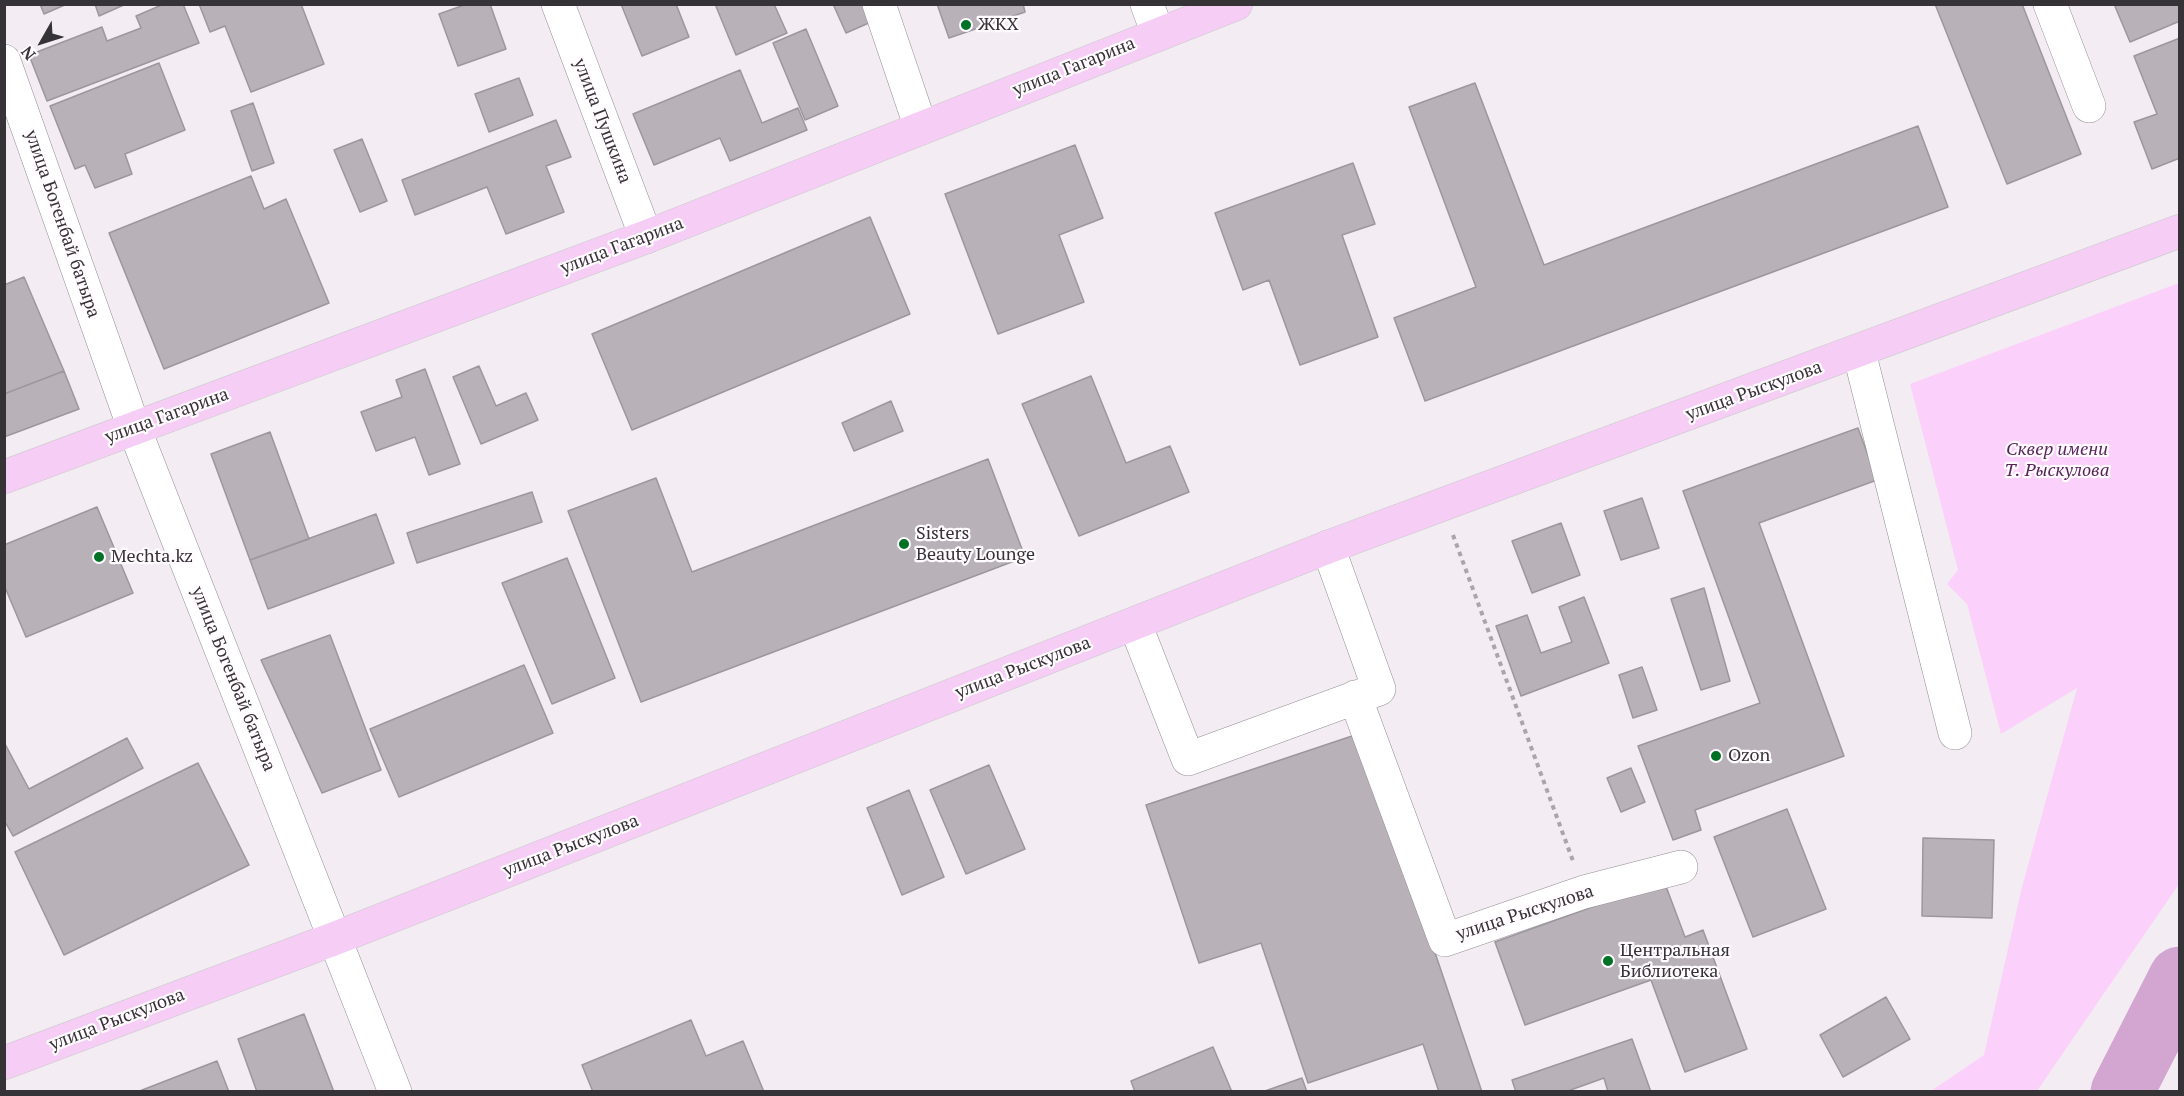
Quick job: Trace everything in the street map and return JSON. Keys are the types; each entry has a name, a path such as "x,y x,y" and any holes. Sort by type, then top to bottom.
{"main road":[{"name":"улица Гагарина","path":"4,477 646,237 921,128 1153,19 1236,4"},
{"name":"улица Рыскулова","path":"4,1062 336,938 1328,547 1443,507 2180,231"}],"street":[{"name":"улица Пушкина","path":"558,4 646,237"},
{"path":"879,4 921,128"},
{"path":"2050,4 2089,106"},
{"name":"улица Богенбай батыра","path":"4,61 134,428 395,1092"},
{"path":"1859,352 1955,733"},
{"path":"1136,624 1188,759 1379,689 1328,547"},
{"name":"улица Рыскулова","path":"1356,697 1445,940 1584,892 1681,867"}],"path":[{"path":"1443,507 1584,892"}],"green space":[{"name":"Сквер имени Т. Рыскулова","path":"2179,283 2179,884 2037,1091 1931,1091 1984,1055 2022,887 2077,688 2001,734 1967,604 1947,584 1958,570 1910,384"}],"building":[{"path":"40,4 67,4 44,14"},
{"path":"95,4 126,4 99,16"},
{"path":"164,4 183,4 199,43 47,101 29,55 102,27 107,41 141,28 136,16"},
{"path":"199,4 301,4 324,64 251,92 225,26 210,32"},
{"path":"467,4 490,4 506,49 458,66 439,14"},
{"path":"621,4 676,4 689,37 642,56"},
{"path":"715,4 774,4 787,33 736,55"},
{"path":"833,4 863,4 871,22 846,33"},
{"name":"ЖКХ","path":"937,4 1023,4 1025,12 949,38"},
{"path":"1935,4 2022,4 2081,154 2007,184"},
{"path":"2114,4 2180,4 2180,21 2130,42"},
{"path":"806,29 838,106 805,120 773,43"},
{"path":"2180,38 2180,158 2152,169 2134,122 2157,114 2134,56"},
{"path":"159,63 185,130 125,154 132,174 95,188 85,165 75,169 50,106"},
{"path":"740,70 762,123 798,108 807,130 730,161 720,138 654,165 633,114"},
{"path":"519,78 533,115 489,132 475,94"},
{"path":"1475,83 1544,265 1918,126 1948,207 1425,401 1394,318 1476,287 1409,107"},
{"path":"253,103 274,163 252,171 231,111"},
{"path":"556,120 571,157 546,166 564,212 506,234 487,187 415,215 402,180"},
{"path":"362,139 387,201 360,212 334,150"},
{"path":"1075,145 1103,218 1059,235 1084,302 998,334 945,194"},
{"path":"1353,163 1375,224 1342,235 1378,337 1300,365 1269,280 1243,290 1215,213"},
{"path":"251,176 264,209 286,199 329,303 164,369 109,233"},
{"path":"870,217 910,314 632,430 592,334"},
{"path":"24,277 64,371 4,394 4,285"},
{"path":"479,366 496,406 526,393 538,420 481,444 453,377"},
{"path":"425,369 460,464 429,475 415,437 376,451 361,412 402,397 396,380"},
{"path":"64,371 79,409 4,437 4,394"},
{"path":"1091,376 1126,463 1170,446 1189,492 1079,536 1022,404"},
{"path":"891,401 903,431 854,451 842,423"},
{"path":"1858,428 1877,480 1759,523 1844,756 1695,810 1701,830 1673,840 1638,746 1760,703 1683,491"},
{"path":"270,432 309,539 250,560 211,454"},
{"path":"988,459 1025,557 641,702 568,511 656,478 692,572"},
{"path":"532,492 542,522 417,563 407,533"},
{"path":"1642,498 1659,548 1621,560 1604,511"},
{"path":"97,507 133,593 26,637 4,585 4,545"},
{"path":"376,514 394,563 268,609 250,560"},
{"path":"1561,523 1580,575 1532,593 1512,541"},
{"path":"567,558 615,678 552,704 502,583"},
{"path":"1704,588 1730,681 1701,690 1671,599"},
{"path":"1584,597 1609,663 1521,696 1496,626 1527,615 1541,653 1572,642 1559,607"},
{"path":"330,635 381,770 322,793 261,660"},
{"path":"524,665 553,733 399,797 370,729"},
{"path":"1642,667 1657,710 1633,718 1619,675"},
{"path":"1361,733 1482,1092 1439,1092 1423,1044 1308,1083 1261,943 1199,963 1146,805"},
{"path":"127,738 143,768 13,836 4,820 4,742 29,789"},
{"path":"198,763 249,865 64,955 15,852"},
{"path":"989,765 1025,849 966,874 930,790"},
{"path":"1631,768 1645,802 1621,812 1607,778"},
{"path":"909,790 944,877 902,895 867,808"},
{"path":"1787,809 1826,909 1753,937 1714,837"},
{"path":"1923,838 1994,840 1992,918 1922,916"},
{"name":"Центральная Библиотека","path":"1664,881 1685,937 1703,930 1747,1049 1685,1072 1651,980 1525,1025 1495,942"},
{"path":"1886,997 1910,1039 1843,1077 1820,1035"},
{"path":"304,1014 334,1092 257,1092 238,1039"},
{"path":"691,1020 706,1056 743,1041 764,1092 593,1092 582,1065"},
{"path":"1632,1039 1651,1092 1608,1092 1604,1078 1565,1092 1516,1092 1512,1080"},
{"path":"1213,1047 1232,1092 1135,1092 1131,1081"},
{"path":"217,1061 229,1092 137,1092"},
{"path":"1302,1078 1307,1092 1265,1091"}],"waterway":[{"path":"2122,1092 2180,978"}],"place":[{"name":"ЖКХ","path":"966,25"},
{"name":"Sisters Beauty Lounge","path":"904,544"},
{"name":"Mechta.kz","path":"99,557"},
{"name":"Ozon","path":"1716,756"},
{"name":"Центральная Библиотека","path":"1608,961"}]}
